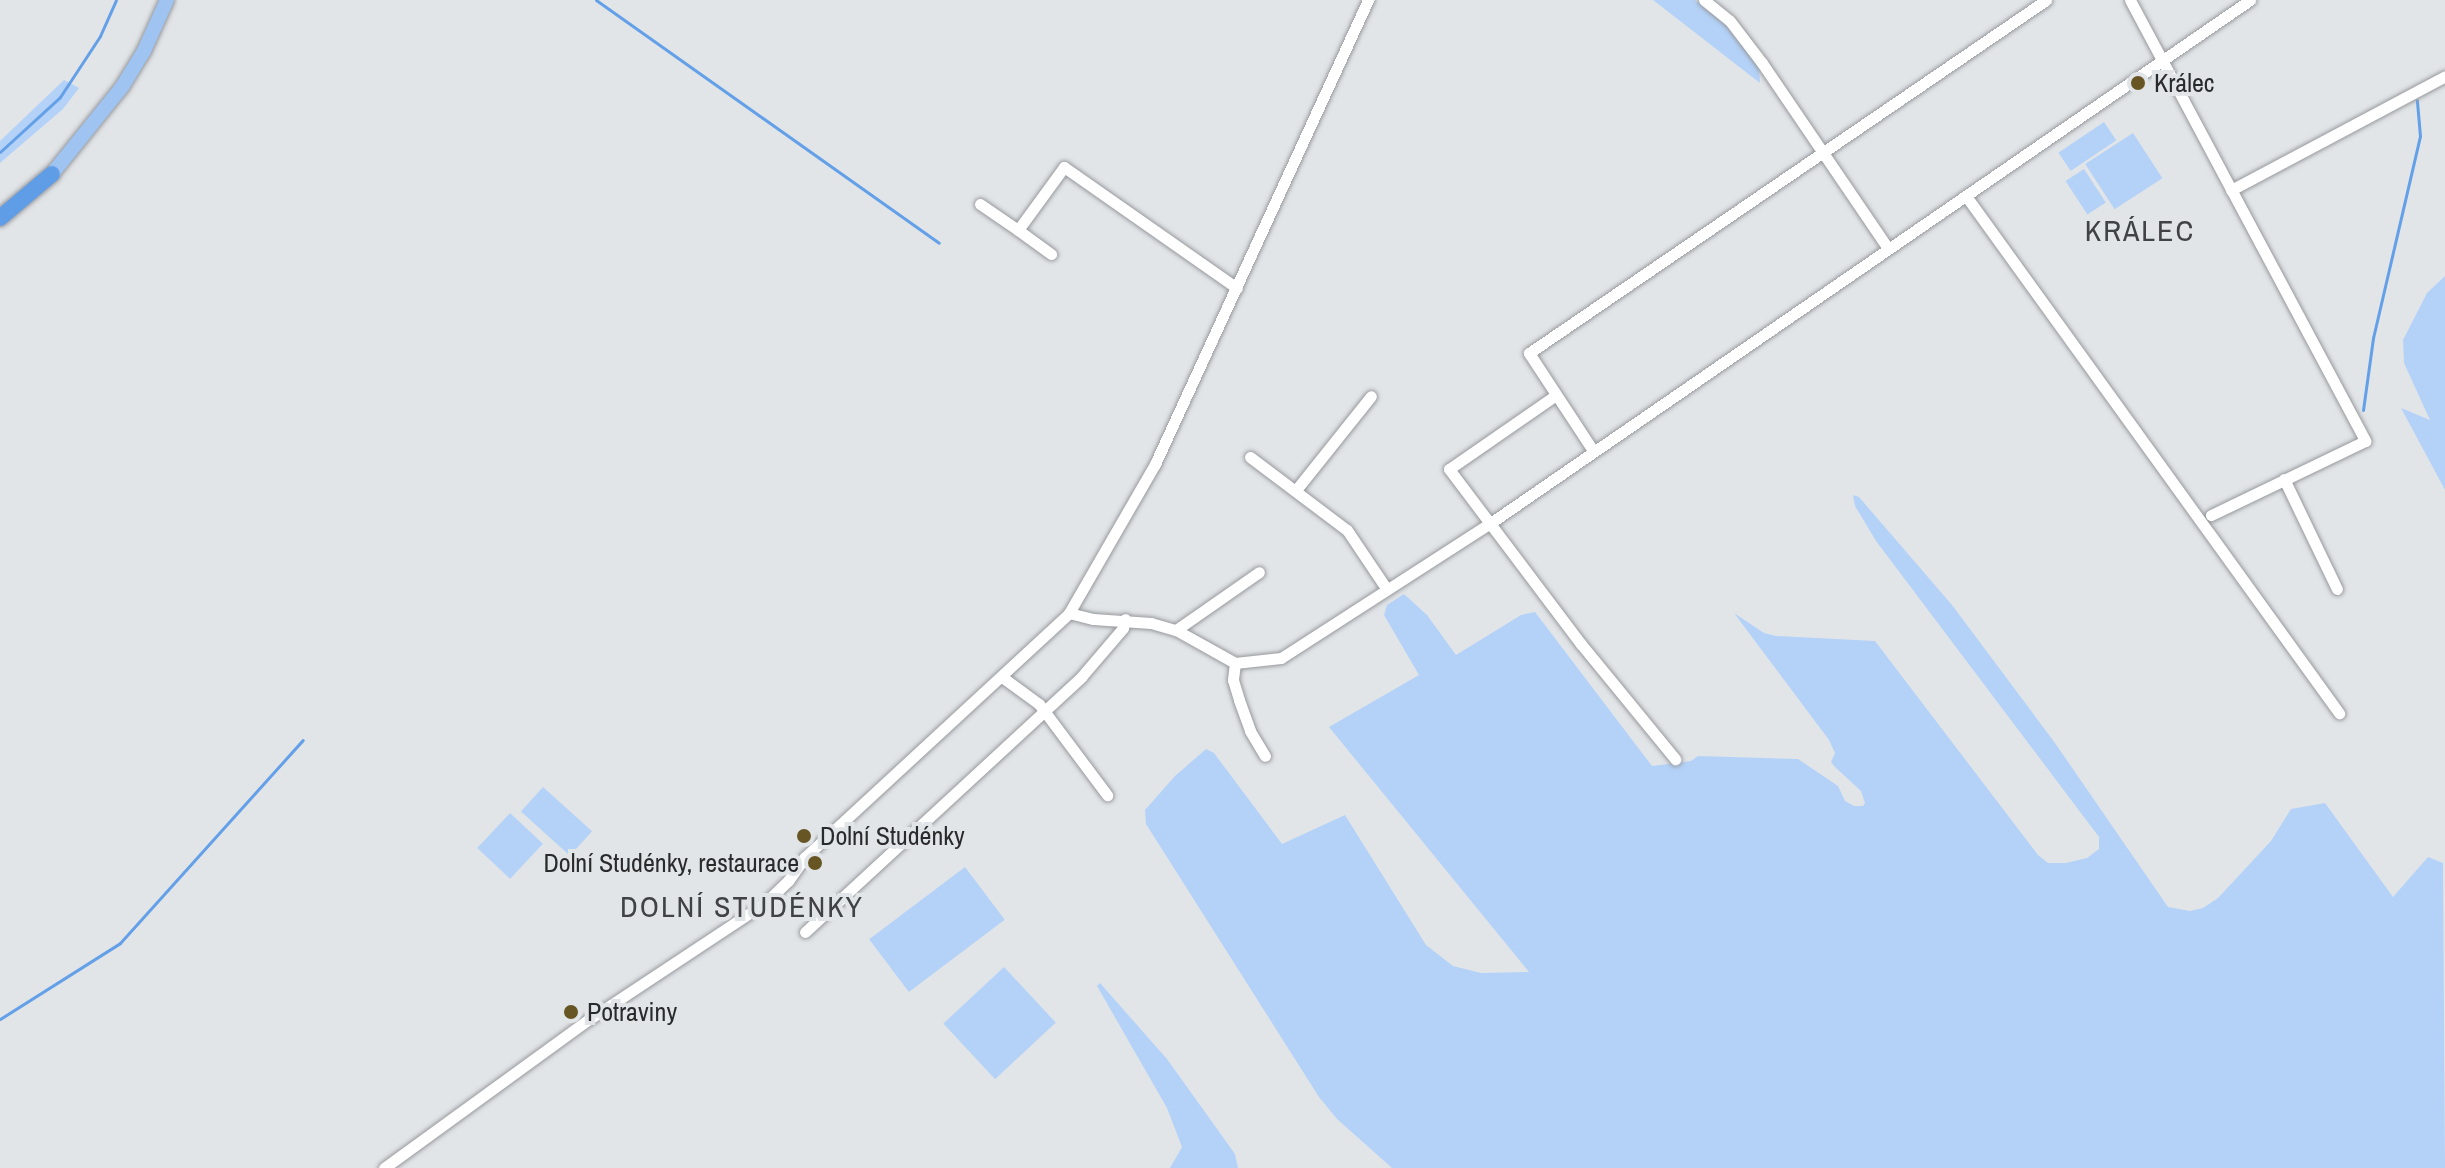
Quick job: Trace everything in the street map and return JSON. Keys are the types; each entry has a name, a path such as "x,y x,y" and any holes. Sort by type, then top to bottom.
{"highway":[{"path":"0,218 52,174"}],"main road":[{"path":"52,174 129,77 167,0"}],"street":[{"path":"384,1168 600,1011 765,903 788,881 805,857 1069,613 1096,572 1155,464 1368,0"},
{"path":"1704,0 1730,21 1762,63 1887,247"},
{"path":"1592,449 1529,353 2046,0"},
{"path":"2130,0 2365,441 2211,515"},
{"path":"1069,613 1093,619 1125,619 1176,630 1235,663 1281,658 1489,524 1592,449 2250,0"},
{"path":"2231,190 2445,76"},
{"path":"1018,230 1064,167 1237,288"},
{"path":"1966,196 2339,713"},
{"path":"980,204 1051,254"},
{"path":"1556,395 1449,469 1675,759"},
{"path":"1296,490 1371,396"},
{"path":"1250,457 1347,530 1386,588"},
{"path":"2284,479 2337,589"},
{"path":"1176,630 1259,572"},
{"path":"805,932 1082,676 1123,628 1125,619"},
{"path":"1235,663 1233,680 1239,700 1250,731 1265,756"},
{"path":"1002,677 1044,711 1107,795"}],"shaded area":[{"path":"1653,0 1695,0 1723,22 1759,67 1760,83"},
{"path":"64,80 79,88 63,109 0,163 0,141"},
{"path":"2104,122 2116,140 2071,171 2058,153"},
{"path":"2133,133 2162,178 2115,209 2085,164"},
{"path":"2084,169 2106,203 2087,215 2066,181"},
{"path":"2445,276 2445,490 2401,408 2430,420 2404,363 2403,340 2427,293"},
{"path":"1853,495 1859,497 1952,605 2055,743 2168,907 2190,911 2203,908 2218,898 2271,841 2291,809 2325,803 2393,897 2428,857 2443,863 2445,1168 1392,1168 1337,1119 1319,1097 1146,824 1145,810 1175,776 1206,749 1214,753 1282,844 1345,815 1426,945 1453,966 1481,973 1529,972 1329,727 1419,675 1384,615 1387,605 1404,594 1427,615 1456,655 1521,615 1535,612 1652,766 1691,761 1698,756 1798,759 1838,786 1845,801 1854,806 1865,803 1861,791 1831,762 1835,753 1829,740 1734,613 1764,633 1776,636 1875,641 2038,855 2048,863 2066,863 2087,858 2099,849 2099,837 1876,541 1855,506"},
{"path":"543,787 592,831 570,856 521,812"},
{"path":"510,813 543,844 510,879 477,848"},
{"path":"965,867 1005,920 909,992 869,939"},
{"path":"1004,967 1056,1023 995,1079 943,1024"},
{"path":"1100,983 1167,1059 1235,1154 1238,1168 1170,1168 1182,1147 1167,1108 1097,986"}],"waterway":[{"path":"0,152 60,97 100,36 116,0"},
{"path":"596,0 939,243"},
{"path":"2363,410 2373,338 2420,136 2417,100"},
{"path":"0,1019 120,943 303,740"}],"place":[{"name":"Králec","path":"2138,83"},
{"name":"Dolní Studénky","path":"804,836"},
{"name":"Dolní Studénky, restaurace","path":"815,863"},
{"name":"Potraviny","path":"571,1012"}],"district":[{"name":"KRÁLEC","path":"2140,230"},
{"name":"DOLNÍ STUDÉNKY","path":"742,906"}]}
